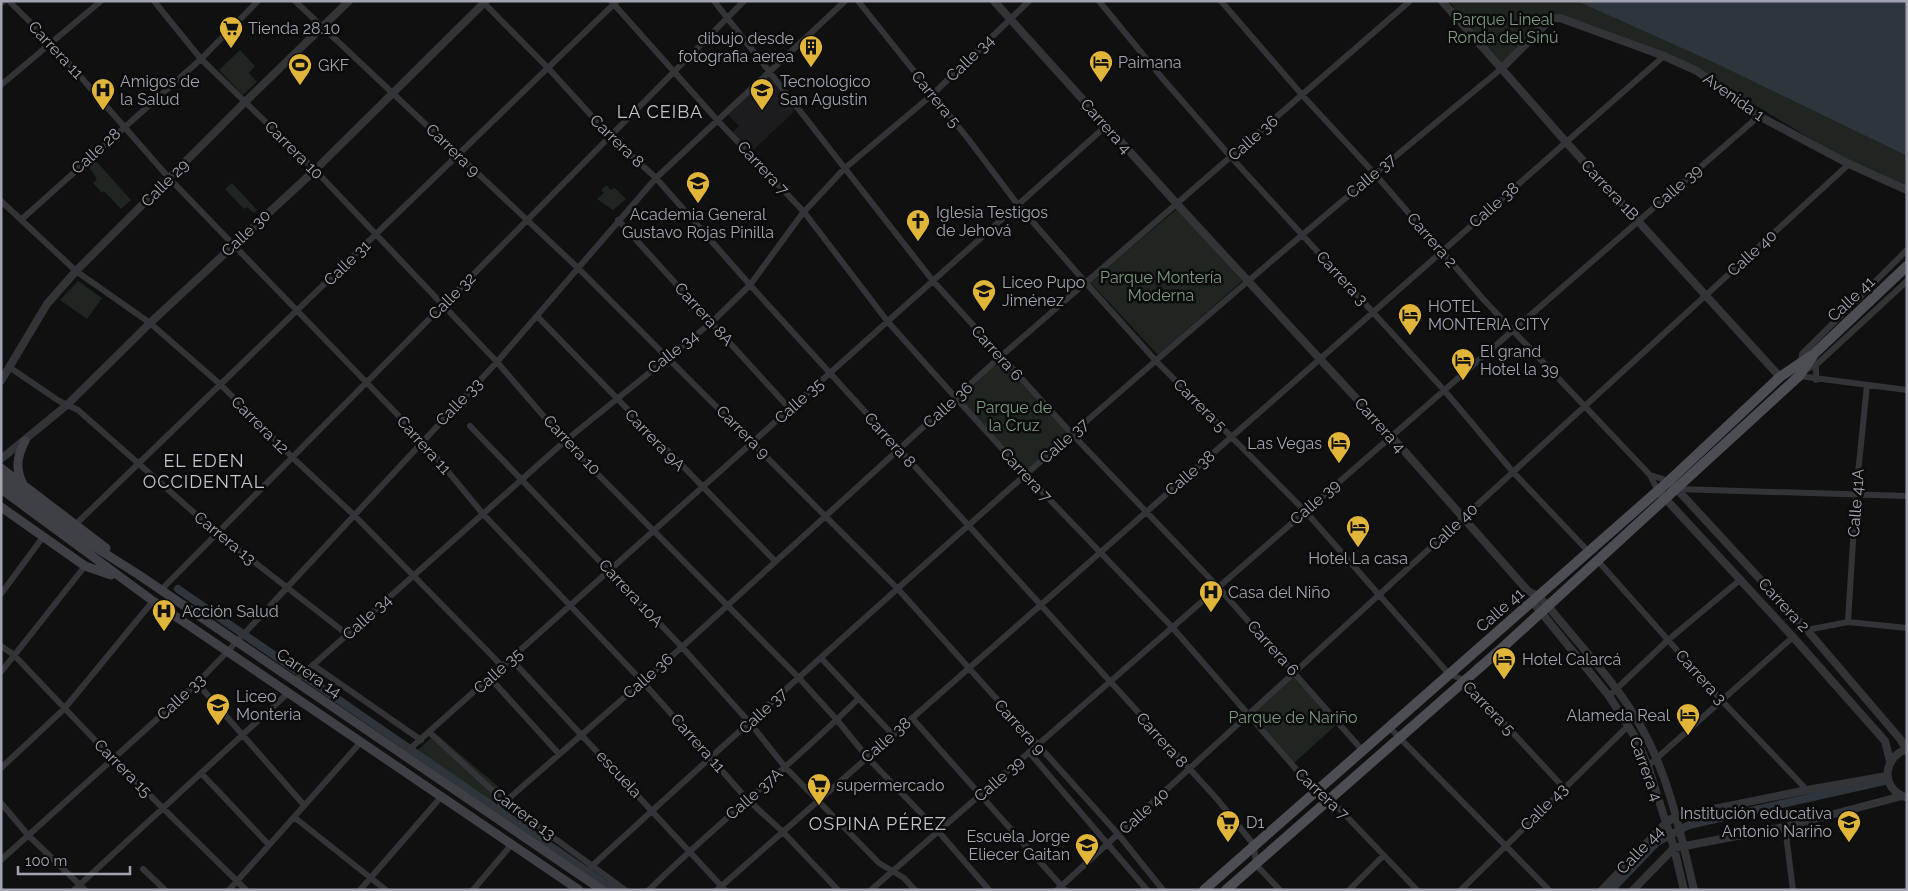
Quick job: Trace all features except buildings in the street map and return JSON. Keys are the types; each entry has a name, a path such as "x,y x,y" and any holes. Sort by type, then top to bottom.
{"main road":[{"name":"Calle 41","path":"1226,890 1544,610 1677,489 1801,370 1815,353 1907,266"},
{"name":"Calle 41","path":"1204,890 1658,491 1780,377 1801,370"},
{"path":"24,487 18,475 17,462 25,441"},
{"path":"1,468 76,524 139,575"},
{"name":"Carrera 14","path":"1,479 121,579 578,890"},
{"name":"Carrera 14","path":"1,490 62,531 139,575 239,639 584,874 602,890"},
{"path":"1,507 85,566 121,579"}],"street":[{"name":"Carrera 11","path":"9,1 51,42 169,178 422,440 483,514 569,607 642,681 747,799 783,832 838,890"},
{"path":"1,85 102,1"},
{"name":"Carrera 10","path":"154,1 201,59 315,170 375,236 497,362 566,441 799,678 867,757 938,831 988,890"},
{"name":"Calle 28","path":"22,219 124,125 201,59 258,1"},
{"name":"Carrera 9","path":"295,1 394,92 526,221 579,269 668,356 898,589 1118,834 1163,890"},
{"name":"Calle 29","path":"1,381 47,304 76,271 349,1"},
{"name":"Carrera 6","path":"714,1 726,19 933,281 1000,358 1218,587 1363,751"},
{"name":"Calle 32","path":"161,590 744,1"},
{"name":"Calle 33","path":"1,860 197,683 355,516 422,440 497,362 656,178 845,1"},
{"name":"Carrera 5","path":"858,1 933,94 1018,205 1086,283 1156,361 1305,511 1378,596 1449,674 1464,680 1564,788"},
{"name":"Carrera 4","path":"994,1 1247,281 1391,436 1544,610 1629,725 1648,766 1673,846 1684,890"},
{"name":"Calle 34","path":"297,679 566,441 615,399 712,322 750,286 804,212 844,169 933,94 1029,1"},
{"name":"Carrera 3","path":"1099,1 1162,79 1231,157 1444,390 1513,472 1588,551"},
{"name":"Carrera 2","path":"1220,1 1442,252 1650,475 1658,491 1793,637 1885,741 1890,760"},
{"name":"Calle 36","path":"493,812 682,647 1000,358 1410,1"},
{"name":"Carrera 1B","path":"1442,1 1566,142 1780,377"},
{"name":"Carrera 8","path":"484,2 610,136 656,178 750,286 1189,769 1254,845"},
{"name":"Calle 30","path":"1,459 67,405 150,323 315,170 484,2"},
{"name":"Calle 31","path":"76,524 298,311 614,2"},
{"name":"Carrera 7","path":"614,2 718,120 804,212 888,322 956,398 1025,474 1172,628 1316,792 1330,799 1417,890"},
{"name":"Calle 37","path":"584,874 1025,474 1300,234 1501,68 1555,17"},
{"name":"Avenida 1","path":"1555,17 1664,56 1718,85 1759,116 1849,164 1907,190"},
{"name":"Calle 38","path":"721,888 893,734 1664,56"},
{"name":"Calle 39","path":"872,890 1759,116"},
{"name":"Calle 35","path":"406,753 1106,126"},
{"name":"Calle 40","path":"1061,888 1849,164"},
{"name":"Carrera 12","path":"1,201 76,271 150,323 221,385 293,458 355,516 502,667"},
{"name":"Carrera 8A","path":"618,220 790,410"},
{"path":"1801,370 1802,354 1907,250"},
{"path":"1801,370 1816,365 1907,281"},
{"name":"Carrera 9A","path":"537,316 615,399 776,561"},
{"path":"1816,365 1816,380"},
{"name":"Carrera 13","path":"9,367 67,405 78,410 217,532 348,635"},
{"path":"1801,370 1816,380 1907,390"},
{"name":"Calle 41A","path":"1848,622 1856,493 1867,385"},
{"name":"Carrera 10A","path":"470,426 682,647 750,723 785,767 879,863 904,878 915,890"},
{"name":"Carrera 2","path":"1650,475 1669,481 1677,489 1807,630 1901,740 1906,749"},
{"path":"1677,489 1907,496"},
{"path":"1,594 43,537"},
{"name":"Carrera 3","path":"1598,561 1722,702 1807,790"},
{"path":"1,672 85,566"},
{"path":"1609,696 1668,640 1740,579"},
{"path":"1,768 64,709 153,601"},
{"name":"Carrera 4","path":"1544,610 1616,690 1641,726 1658,759 1694,890"},
{"path":"1807,630 1848,622 1907,628"},
{"path":"1648,766 1793,637"},
{"name":"Carrera 15","path":"1,646 14,655 112,758 246,890"},
{"path":"821,658 893,734"},
{"name":"escuela","path":"511,659 653,811 721,888"},
{"path":"311,667 418,742"},
{"path":"490,678 559,754"},
{"path":"197,683 304,805"},
{"path":"74,890 288,693"},
{"name":"Calle 37A","path":"650,890 689,851 785,767 858,699"},
{"path":"912,718 1061,888"},
{"name":"Calle 43","path":"1461,890 1629,725"},
{"path":"1389,727 1549,890"},
{"name":"Carrera 13","path":"429,732 504,802 626,890"},
{"path":"230,890 360,743"},
{"path":"1905,797 1892,788 1887,776 1890,760 1894,755 1906,749"},
{"name":"Carrera 9","path":"1029,752 1147,890"},
{"path":"201,773 269,845"},
{"name":"Calle 44","path":"1602,890 1675,820 1807,790 1887,776"},
{"path":"360,890 441,797"},
{"name":"Calle 44","path":"1633,890 1673,846 1682,842 1785,827 1905,797"},
{"path":"1,803 28,835 85,890"},
{"path":"294,817 386,890"},
{"path":"1785,827 1793,890"},
{"path":"472,890 512,844"},
{"path":"1254,845 1256,865 1280,890"},
{"path":"1349,890 1383,856"},
{"path":"143,869 165,890"}],"shaded area":[{"path":"1577,1 1907,1 1907,156 1713,62"},
{"name":"Tecnologico San Agustin","path":"770,73 797,109 750,153 732,133 739,126 726,113"}],"green space":[{"name":"Parque Lineal Ronda del Sinú","path":"1449,1 1577,1 1590,6 1714,62 1907,156 1907,186 1849,162 1707,76 1556,15 1501,67"},
{"path":"240,50 255,66 249,73 257,82 243,95 219,70"},
{"path":"96,161 131,200 121,209 104,191 102,193 93,183 97,179 89,167"},
{"path":"232,183 257,210 254,213 247,207 244,209 225,189"},
{"path":"607,185 610,190 615,188 626,199 613,210 597,199 604,193 601,190"},
{"name":"Parque Montería Moderna","path":"1178,208 1242,281 1158,355 1090,282"},
{"path":"78,281 102,298 87,319 60,300"},
{"name":"Parque de la Cruz","path":"1002,359 1069,433 1026,472 960,399"},
{"name":"Parque de Nariño","path":"1295,675 1337,724 1293,764 1252,715"},
{"path":"436,734 506,793 490,807 413,754"}],"waterway":[{"path":"178,589 614,890"},
{"path":"1611,890 1657,842 1689,825 1884,781"}],"place":[{"name":"Tienda 28.10","path":"231,49"},
{"name":"dibujo desde fotografia aerea","path":"811,68"},
{"name":"Paimana","path":"1101,83"},
{"name":"GKF","path":"300,86"},
{"name":"Amigos de la Salud","path":"103,111"},
{"name":"Tecnologico San Agustin","path":"762,111"},
{"name":"Academia General Gustavo Rojas Pinilla","path":"698,204"},
{"name":"Iglesia Testigos de Jehová","path":"918,242"},
{"name":"Liceo Pupo Jiménez","path":"984,312"},
{"name":"HOTEL MONTERIA CITY","path":"1410,336"},
{"name":"El grand Hotel la 39","path":"1463,381"},
{"name":"Las Vegas","path":"1339,464"},
{"name":"Hotel La casa","path":"1358,548"},
{"name":"Casa del Niño","path":"1211,613"},
{"name":"Acción Salud","path":"164,632"},
{"name":"Hotel Calarcá","path":"1504,680"},
{"name":"Liceo Monteria","path":"218,726"},
{"name":"Alameda Real","path":"1688,736"},
{"name":"supermercado","path":"819,806"},
{"name":"D1","path":"1228,843"},
{"name":"Institución educativa Antonio Nariño","path":"1849,843"},
{"name":"Escuela Jorge Eliecer Gaitan","path":"1087,866"}],"district":[{"name":"LA CEIBA","path":"660,111"},
{"name":"EL EDEN OCCIDENTAL","path":"204,470"},
{"name":"OSPINA PÉREZ","path":"878,823"}]}
